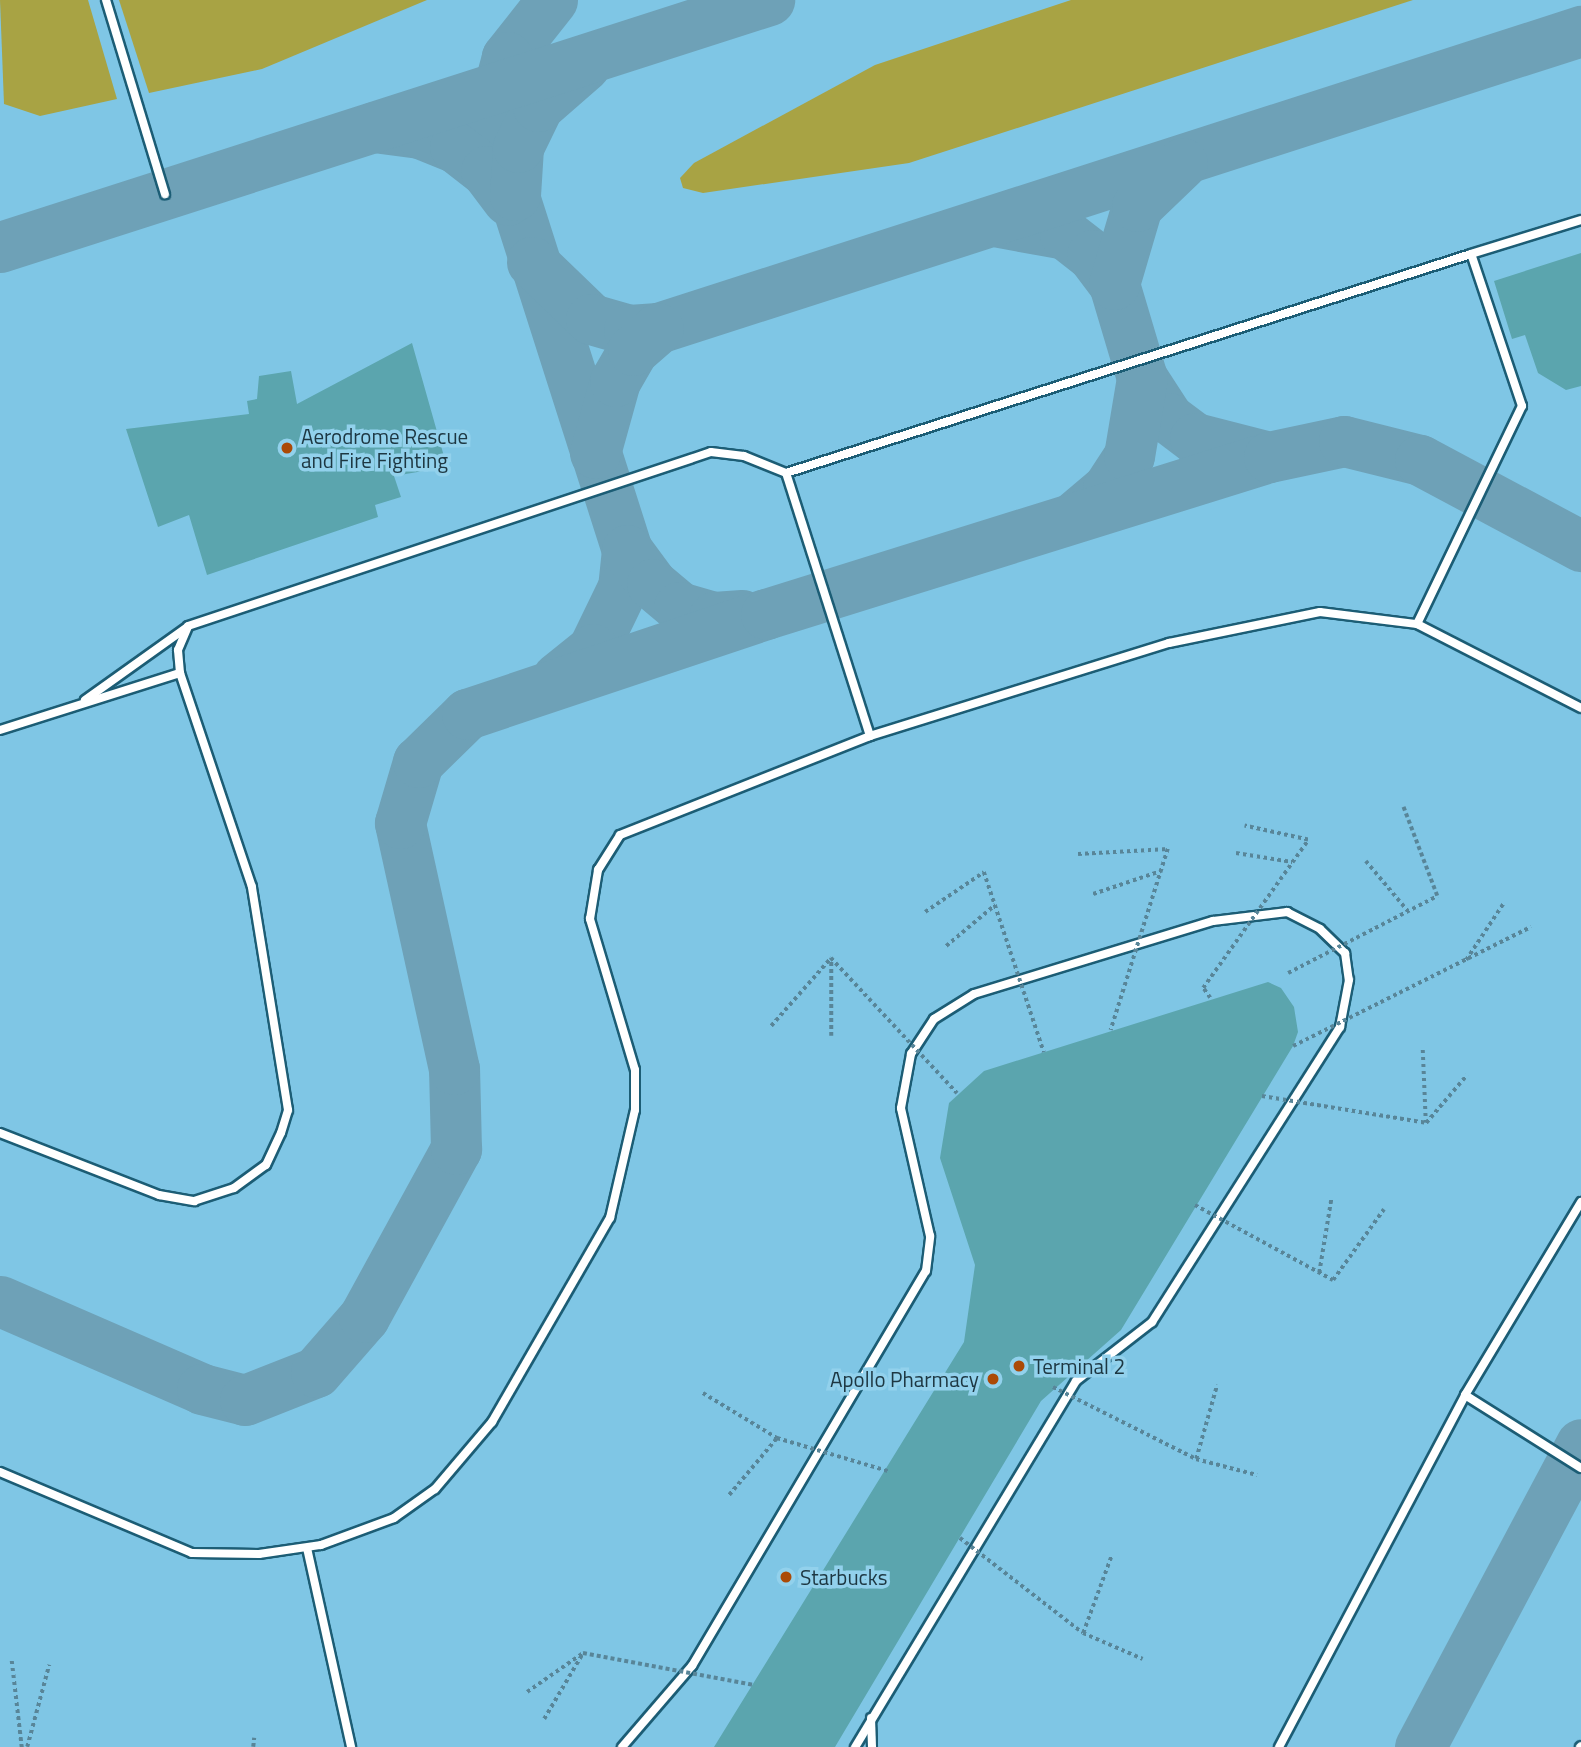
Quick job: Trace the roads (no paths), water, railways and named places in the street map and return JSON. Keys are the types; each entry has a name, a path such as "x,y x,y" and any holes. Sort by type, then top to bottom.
{"lane":[{"path":"106,0 165,194"},
{"path":"79,705 188,626 711,452 744,456 786,473 1581,219"},
{"path":"1417,624 1522,406 1471,254"},
{"path":"786,473 870,736"},
{"path":"0,1472 192,1553 307,1548 394,1518 435,1489 492,1422 610,1218 635,1110 635,1070 590,919 598,870 620,835 653,816 870,736 1257,621 1320,612 1417,624 1581,708"},
{"path":"0,1133 159,1195 194,1201 234,1188 266,1165 281,1132 288,1110 251,887 180,673 178,650 188,626"},
{"path":"0,730 180,673"},
{"path":"622,1747 692,1666 926,1271 930,1236 901,1108 911,1054 934,1019 974,994 1213,921 1287,912 1320,929 1345,953 1349,980 1340,1027 1152,1322 1076,1381 855,1747"},
{"path":"1279,1747 1465,1395 1581,1202"},
{"path":"1465,1395 1581,1468"},
{"path":"307,1548 351,1747"},
{"path":"871,1718 872,1747"}],"place":[{"name":"Aerodrome Rescue and Fire Fighting","path":"287,448"},
{"name":"Terminal 2","path":"1019,1366"},
{"name":"Apollo Pharmacy","path":"993,1379"},
{"name":"Starbucks","path":"786,1577"}]}
